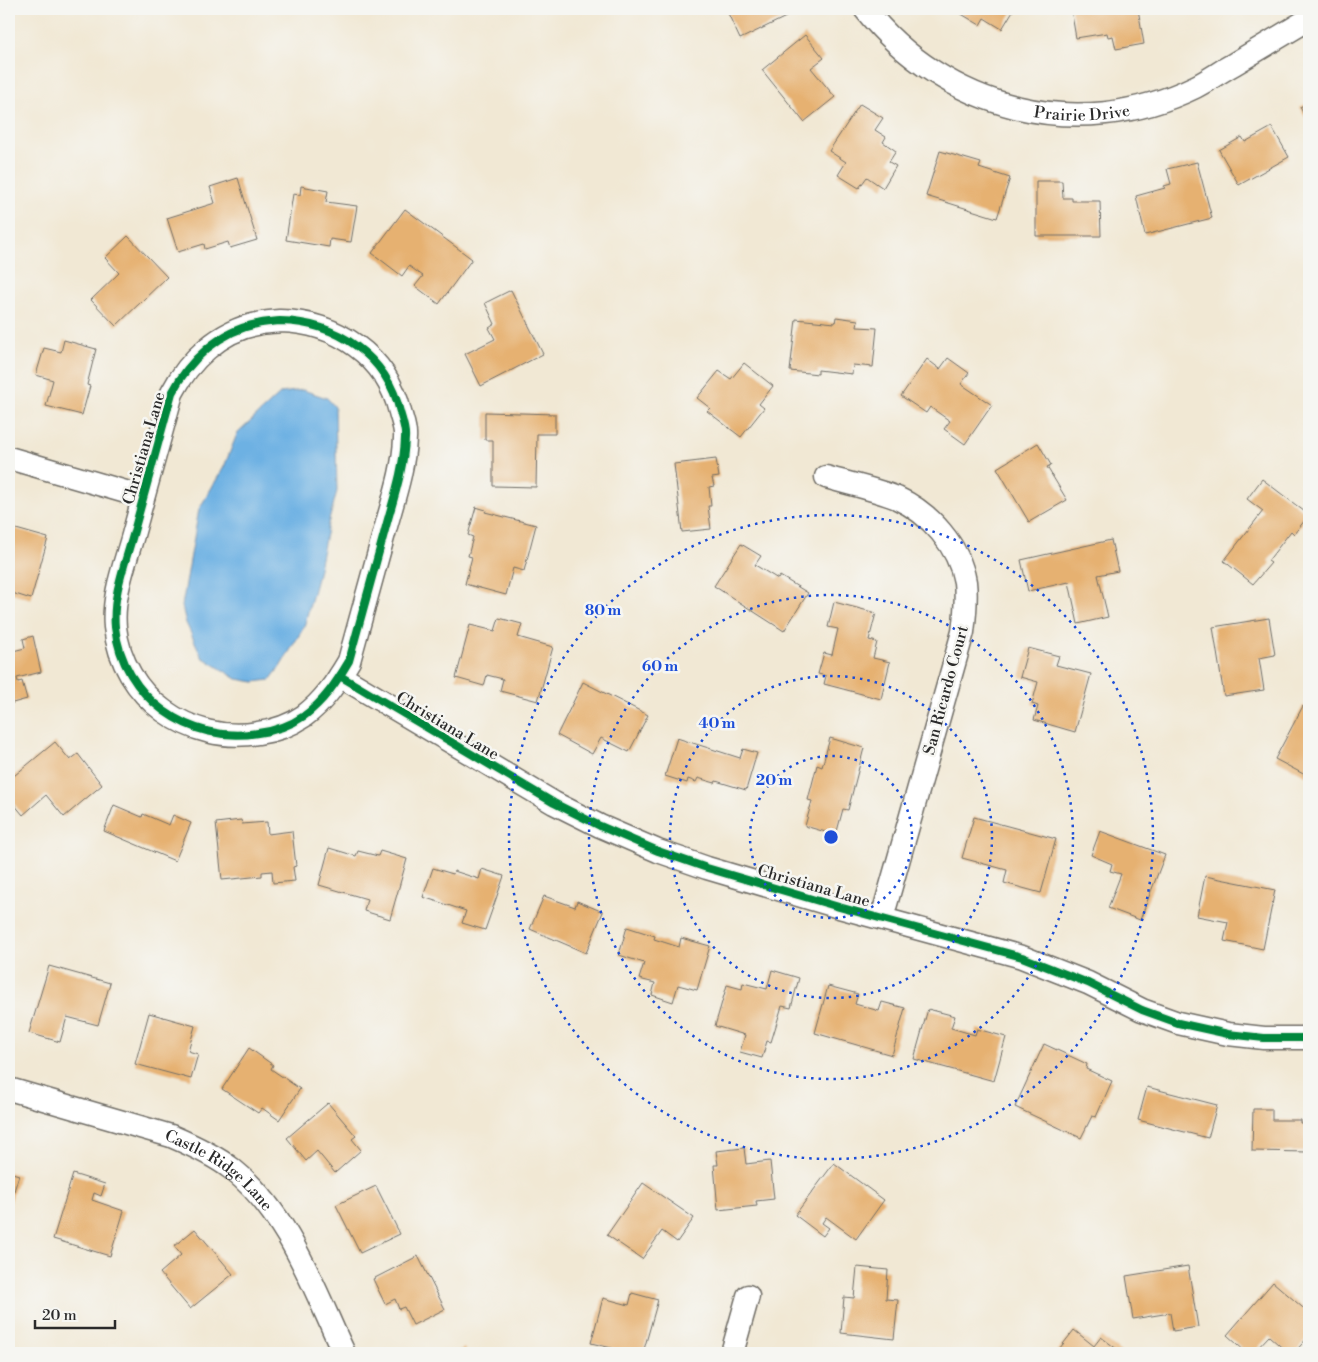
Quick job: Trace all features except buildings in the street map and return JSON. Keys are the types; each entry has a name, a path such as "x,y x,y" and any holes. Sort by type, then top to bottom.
{"street":[{"name":"Prairie Drive","path":"865,9 895,42 945,80 978,96 1001,104 1050,114 1076,115 1125,110 1183,92 1205,81 1309,19"},
{"name":"Christiana Lane","path":"292,321 318,326 341,335 362,349 378,367 398,400 406,436 401,473 349,661 340,676 328,694 303,717 280,728 245,736 220,735 196,729 174,719 153,703 130,675 120,652 115,628 117,592 172,393 185,371 201,352 233,332 256,324 292,321"},
{"name":"Christiana Lane","path":"9,458 144,497"},
{"name":"San Ricardo Court","path":"826,477 886,494 919,511 938,528 952,548 965,583 966,608 963,632 882,918"},
{"name":"Christiana Lane","path":"340,676 533,792 600,826 658,851 707,868 1022,957 1088,982 1142,1010 1187,1025 1228,1034 1264,1038 1309,1038"},
{"name":"Castle Ridge Lane","path":"9,1088 172,1136 196,1146 230,1167 257,1193 280,1223 294,1246 344,1353"},
{"path":"732,1353 748,1296"}],"water":[{"path":"303,390 327,398 335,407 337,491 304,627 270,680 254,682 237,679 202,657 186,623 182,606 199,509 224,467 237,434 281,393"}],"cycle path":[{"path":"280,321 301,323 339,335 371,359 384,374 400,412 405,435 403,461 349,661 324,698 304,716 270,731 233,735 208,731 185,723 164,711 145,694 131,675 120,652 115,627 115,604 172,393 187,369 218,340 243,328 280,321"},
{"path":"340,676 554,803 600,826 658,851 707,868 839,907 1022,957 1088,983 1142,1010 1178,1023 1228,1034 1264,1038 1309,1038"}]}
